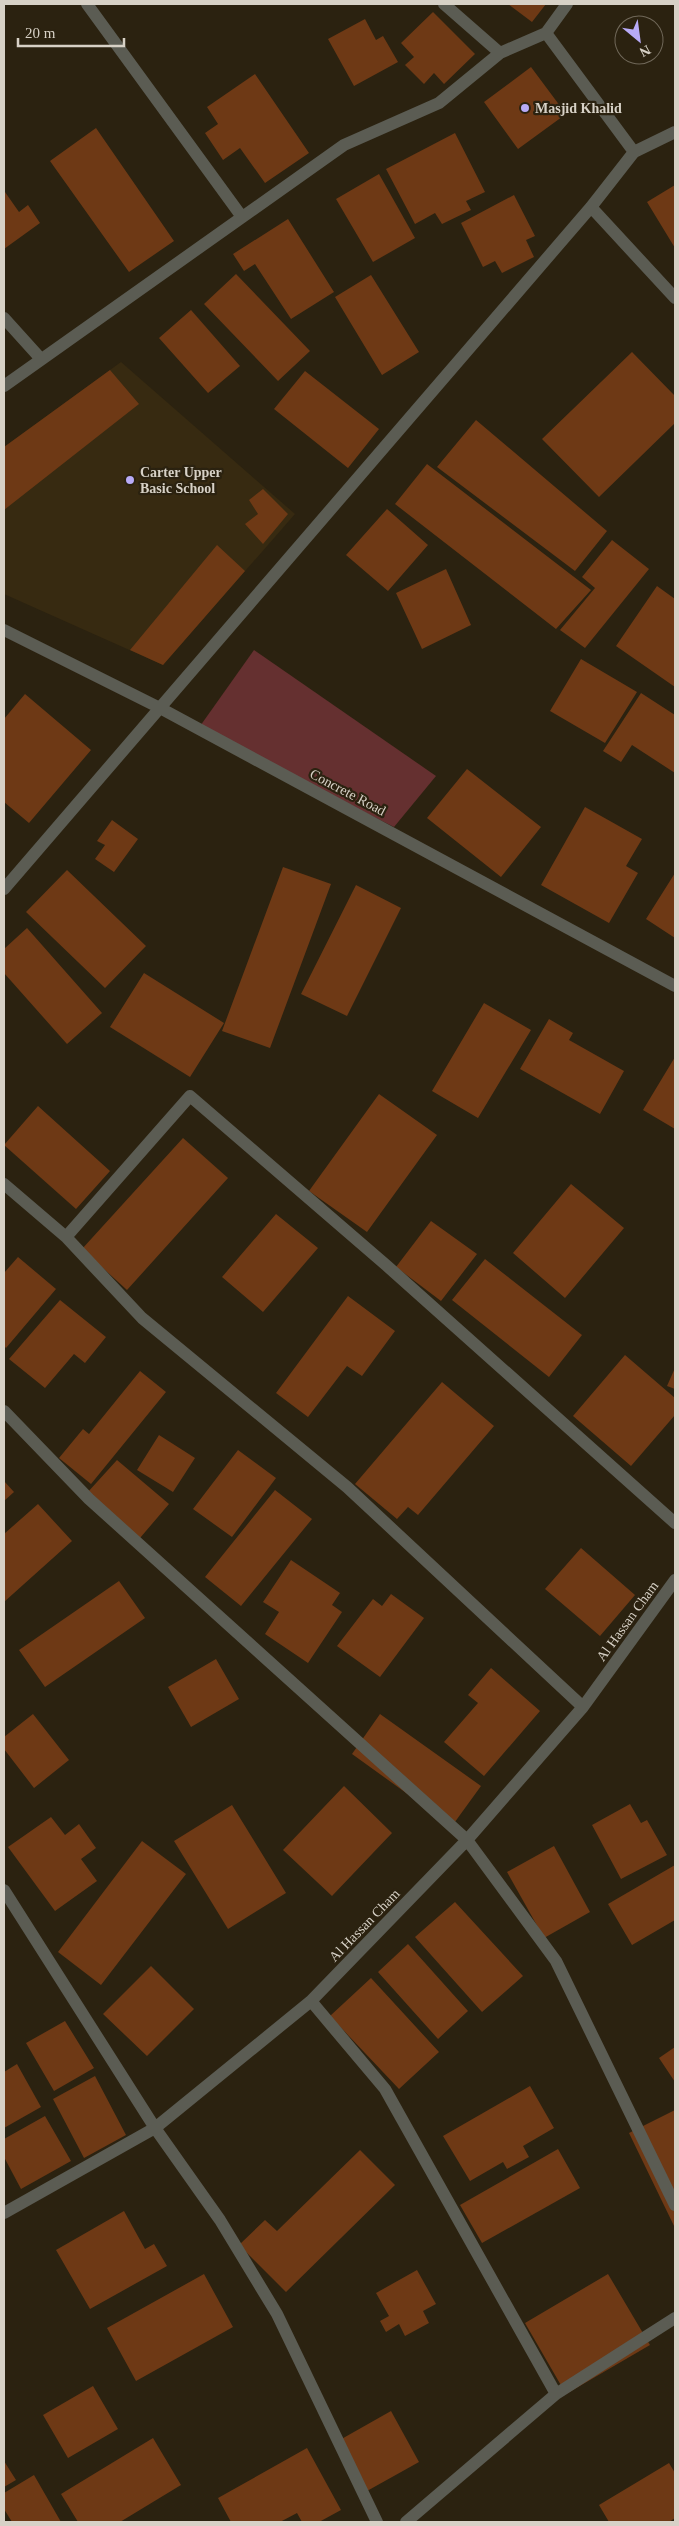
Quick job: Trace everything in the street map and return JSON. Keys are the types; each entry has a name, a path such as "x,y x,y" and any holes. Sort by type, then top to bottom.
{"street":[{"path":"87,4 242,217"},
{"path":"444,4 500,54"},
{"path":"4,386 344,145 439,103 500,54 546,33 567,4"},
{"path":"546,33 634,152"},
{"path":"4,889 591,207 634,152 675,132"},
{"path":"591,207 675,298"},
{"path":"4,318 41,359"},
{"name":"Concrete Road","path":"4,630 160,708 675,986"},
{"path":"66,1237 190,1096 386,1265 675,1523"},
{"path":"4,1184 66,1237 142,1318 347,1487 583,1707"},
{"path":"4,1411 89,1499 467,1840 556,1961 675,2205"},
{"name":"Al Hassan Cham","path":"4,2213 155,2128 311,2001 467,1840 583,1707 675,1580"},
{"path":"4,1890 155,2128 220,2220 277,2314 377,2522"},
{"path":"311,2001 385,2089 556,2394"},
{"path":"406,2522 556,2394 675,2318"}],"shaded area":[{"name":"Carter Upper Basic School","path":"121,362 295,514 163,665 4,594 4,447"},
{"path":"254,650 436,776 394,827 198,729"}],"building":[{"path":"508,4 546,4 532,22"},
{"path":"433,12 475,54 444,84 434,73 424,84 405,65 414,57 401,43"},
{"path":"365,19 376,40 383,36 398,62 354,86 328,39"},
{"name":"Masjid Khalid","path":"531,67 566,114 518,149 484,102"},
{"path":"255,74 309,153 265,183 240,148 223,160 205,133 218,124 207,107"},
{"path":"96,128 174,241 129,272 50,161"},
{"path":"455,133 485,192 466,201 471,210 442,224 435,213 415,224 386,169"},
{"path":"379,174 415,238 373,262 336,199"},
{"path":"675,185 675,248 647,202"},
{"path":"5,192 19,212 28,205 40,223 4,249"},
{"path":"514,195 535,236 526,240 534,257 502,273 495,261 483,267 461,223"},
{"path":"288,219 334,292 291,319 255,264 244,271 233,254"},
{"path":"236,274 310,351 278,381 204,304"},
{"path":"371,275 419,352 382,375 335,297"},
{"path":"191,310 240,366 208,393 159,338"},
{"path":"632,352 675,396 675,423 599,497 542,439"},
{"path":"110,370 139,404 4,510 4,447"},
{"path":"305,371 379,429 348,468 274,409"},
{"path":"476,420 607,531 575,571 437,467"},
{"path":"427,464 591,590 556,629 395,504"},
{"name":"Carter Upper Basic School","path":"263,489 288,514 263,544 245,524 258,514 249,500"},
{"path":"387,509 428,545 388,591 346,555"},
{"path":"612,540 649,569 585,648 560,630 595,588 582,577"},
{"path":"217,545 245,571 163,665 130,650"},
{"path":"446,569 471,625 422,649 396,593"},
{"path":"657,586 675,599 675,687 616,646"},
{"path":"581,659 637,692 605,743 550,711"},
{"path":"641,693 675,715 675,773 632,745 621,762 603,751"},
{"path":"25,694 91,750 29,823 4,802 4,719"},
{"path":"467,769 541,827 501,877 427,818"},
{"path":"585,807 642,839 626,866 638,873 609,923 541,885"},
{"path":"112,820 138,839 114,872 95,859 105,845 97,841"},
{"path":"283,867 331,884 270,1048 222,1031"},
{"path":"67,870 146,946 105,988 26,912"},
{"path":"675,873 675,938 646,919"},
{"path":"356,885 401,908 347,1016 301,994"},
{"path":"27,928 102,1013 67,1044 4,973 4,949"},
{"path":"144,973 224,1023 190,1077 110,1027"},
{"path":"484,1003 531,1030 478,1118 432,1091"},
{"path":"549,1019 573,1033 569,1040 624,1071 600,1114 520,1069"},
{"path":"675,1057 675,1129 643,1110"},
{"path":"379,1094 437,1135 367,1232 309,1191"},
{"path":"38,1106 110,1171 76,1209 4,1145"},
{"path":"183,1138 228,1178 127,1290 82,1249"},
{"path":"571,1184 624,1228 565,1298 513,1253"},
{"path":"276,1214 318,1248 263,1312 222,1277"},
{"path":"431,1221 477,1254 441,1301 396,1267"},
{"path":"18,1257 56,1289 6,1348 4,1346 4,1273"},
{"path":"485,1259 582,1335 549,1377 452,1300"},
{"path":"348,1296 395,1331 362,1376 347,1366 308,1417 276,1393"},
{"path":"60,1300 106,1337 85,1363 74,1354 45,1388 9,1359"},
{"path":"625,1355 675,1398 675,1415 631,1466 573,1416"},
{"path":"675,1368 675,1389 667,1386"},
{"path":"140,1371 166,1392 91,1484 59,1458 83,1429 89,1434"},
{"path":"442,1382 494,1426 418,1515 408,1507 397,1519 355,1484"},
{"path":"159,1435 195,1458 173,1492 137,1470"},
{"path":"238,1450 276,1478 232,1537 193,1509"},
{"path":"117,1460 169,1504 140,1538 87,1493"},
{"path":"4,1481 14,1492 4,1501"},
{"path":"275,1490 312,1519 241,1606 205,1577"},
{"path":"38,1504 72,1541 4,1602 4,1534"},
{"path":"581,1548 635,1595 600,1636 545,1589"},
{"path":"291,1560 340,1593 332,1605 342,1612 308,1663 265,1634 279,1612 263,1602"},
{"path":"119,1581 145,1618 45,1687 19,1650"},
{"path":"391,1594 424,1618 380,1677 337,1646 373,1599 382,1606"},
{"path":"216,1659 239,1699 191,1727 168,1687"},
{"path":"491,1668 540,1711 484,1776 444,1742 478,1703 468,1695"},
{"path":"33,1714 69,1760 34,1788 4,1749 4,1737"},
{"path":"380,1714 481,1786 452,1826 352,1754"},
{"path":"344,1786 392,1833 332,1896 283,1850"},
{"path":"630,1804 641,1823 647,1820 667,1855 621,1879 592,1825"},
{"path":"232,1805 286,1893 228,1929 174,1841"},
{"path":"51,1817 65,1835 79,1824 96,1848 81,1859 97,1881 55,1911 8,1847"},
{"path":"142,1841 186,1874 101,1985 58,1952"},
{"path":"554,1846 590,1912 544,1938 507,1872"},
{"path":"675,1865 675,1920 632,1945 608,1904"},
{"path":"455,1902 523,1976 482,2012 415,1937"},
{"path":"408,1944 468,2011 438,2039 378,1972"},
{"path":"151,1966 194,2009 147,2056 103,2014"},
{"path":"371,1978 439,2052 399,2089 330,2016"},
{"path":"65,2021 94,2068 54,2091 26,2043"},
{"path":"675,2047 675,2082 659,2058"},
{"path":"17,2064 41,2107 4,2128 4,2072"},
{"path":"95,2076 126,2135 84,2158 53,2099"},
{"path":"530,2086 554,2128 523,2146 529,2157 507,2169 503,2162 470,2181 443,2136"},
{"path":"675,2110 675,2228 629,2133"},
{"path":"45,2116 71,2161 21,2189 4,2157 4,2139"},
{"path":"558,2149 580,2188 482,2243 460,2205"},
{"path":"360,2150 395,2185 286,2292 239,2245 265,2220 277,2231"},
{"path":"124,2211 145,2249 154,2244 167,2266 90,2309 56,2250"},
{"path":"417,2270 436,2304 423,2311 429,2323 405,2336 399,2324 386,2332 380,2321 389,2316 376,2293"},
{"path":"204,2274 233,2327 136,2381 107,2328"},
{"path":"608,2274 650,2345 566,2394 525,2323"},
{"path":"93,2386 118,2429 68,2458 43,2415"},
{"path":"391,2411 419,2462 367,2491 338,2441"},
{"path":"153,2438 181,2485 120,2522 78,2522 61,2494"},
{"path":"307,2448 341,2510 319,2522 302,2522 297,2513 280,2522 231,2522 218,2498"},
{"path":"4,2461 16,2480 4,2487"},
{"path":"669,2463 675,2473 675,2518 669,2522 609,2522 599,2505"},
{"path":"34,2475 61,2522 12,2522 4,2509 4,2493"}],"place":[{"name":"Masjid Khalid","path":"525,108"},
{"name":"Carter Upper Basic School","path":"130,480"}]}
